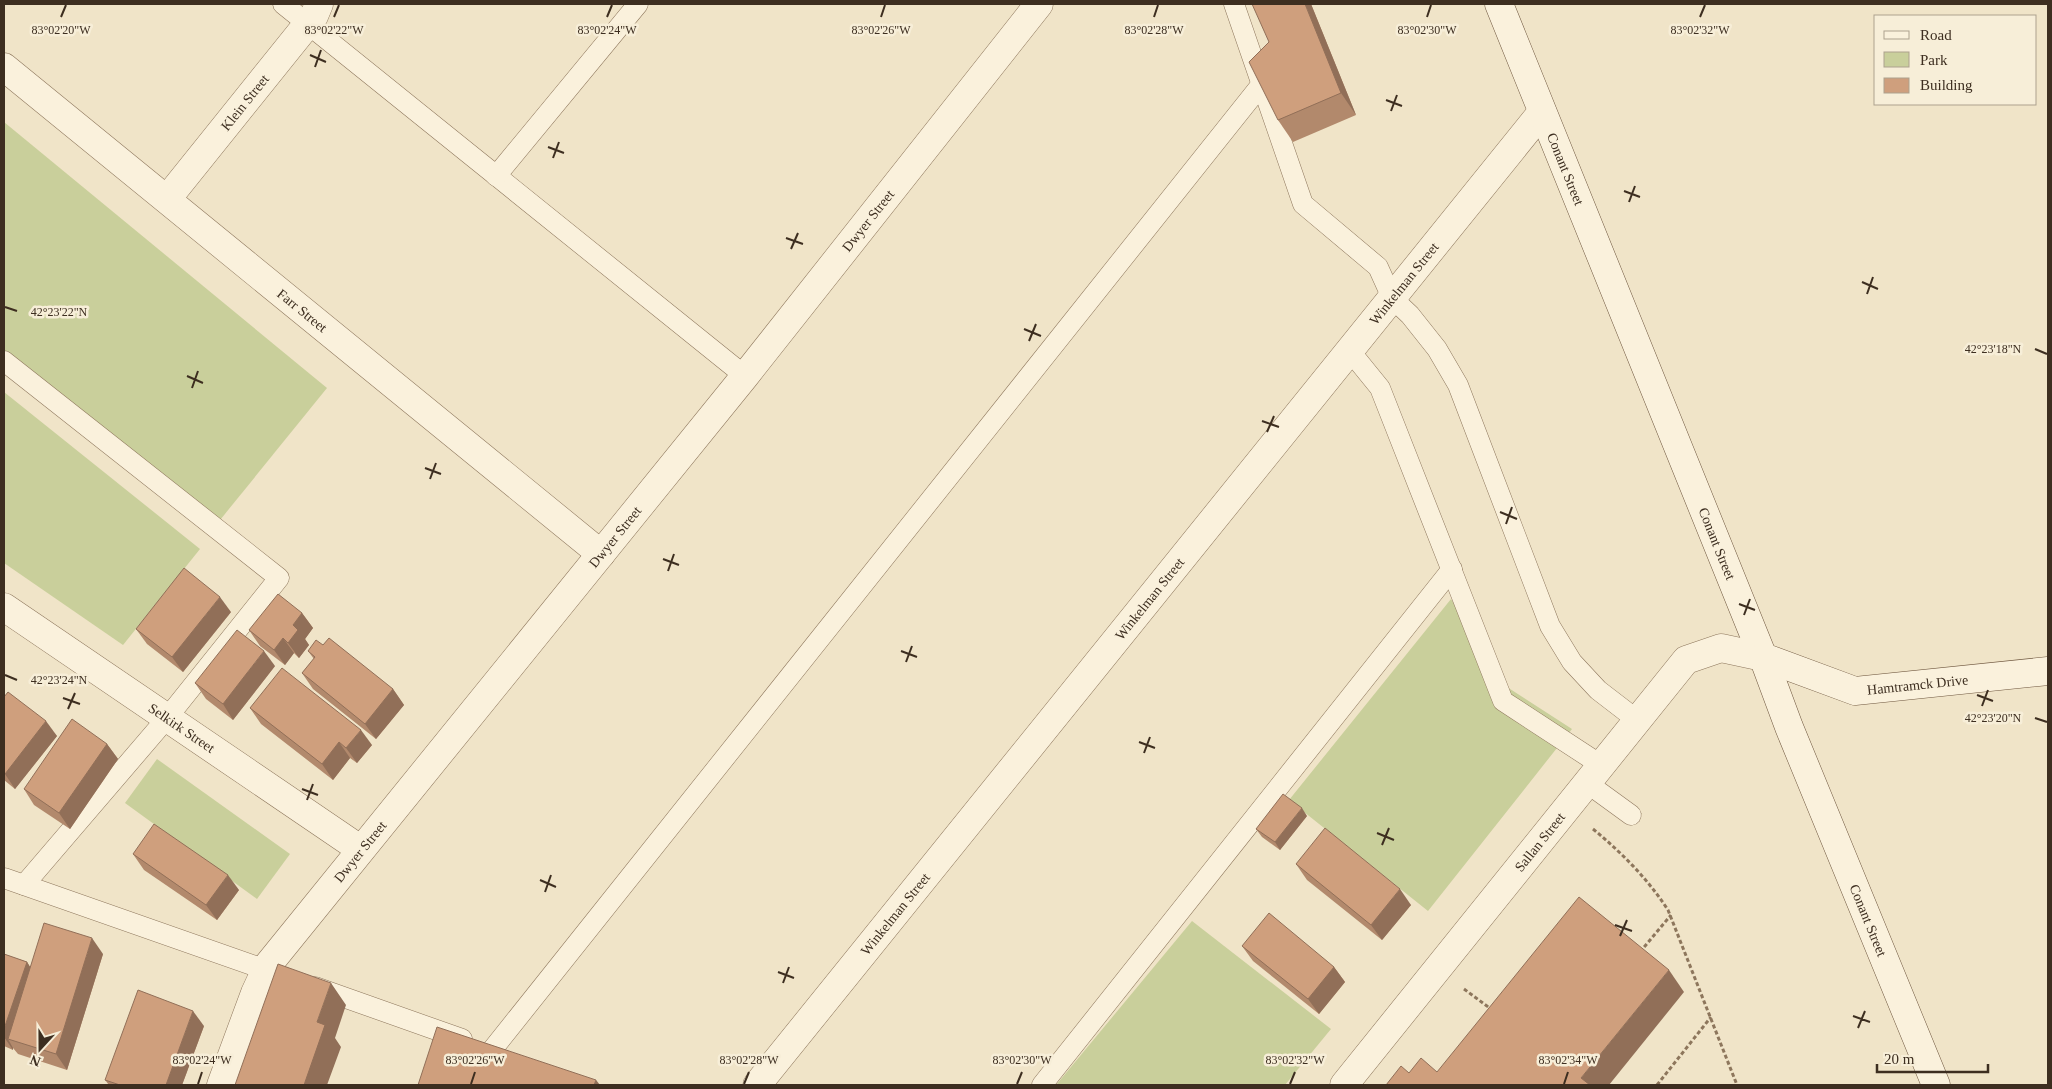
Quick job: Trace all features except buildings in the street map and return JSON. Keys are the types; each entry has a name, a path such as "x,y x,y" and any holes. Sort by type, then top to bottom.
{"street":[{"name":"Dwyer Street","path":"221,1085 255,993 266,970 360,850 745,376 1039,4"},
{"name":"Conant Street","path":"1499,4 1763,657 1789,726 1936,1085"},
{"name":"Klein Street","path":"167,199 313,14"},
{"name":"Farr Street","path":"4,67 601,554"},
{"name":"Winkelman Street","path":"757,1085 1542,112"},
{"name":"Selkirk Street","path":"4,607 360,850"},
{"name":"Sallan Street","path":"1344,1085 1686,660 1721,648 1763,657"},
{"name":"Hamtramck Drive","path":"1763,657 1855,692 2048,671"}],"lane":[{"path":"283,4 313,14 496,176 745,376"},
{"path":"496,176 638,4"},
{"path":"1234,4 1302,204 1378,267 1392,298 1410,315 1437,349 1458,385 1550,626 1572,662 1598,690 1637,720"},
{"path":"4,878 501,1053 1261,85"},
{"path":"1350,351 1380,388 1503,701 1594,774 1631,815"},
{"path":"4,361 279,578 167,718 24,885"},
{"path":"1042,1085 1452,569"}],"path":[{"path":"1588,825 1625,856 1656,891 1671,915 1737,1085"},
{"path":"1638,954 1671,915"},
{"path":"1460,986 1497,1014"},
{"path":"1657,1085 1711,1017"}],"green space":[{"path":"4,122 327,388 216,525 4,353"},
{"path":"4,392 200,549 123,645 4,563"},
{"path":"1451,599 1507,687 1572,729 1428,911 1289,800"},
{"path":"157,759 290,854 257,899 125,803"},
{"path":"1192,921 1331,1029 1285,1085 1056,1085"}]}
